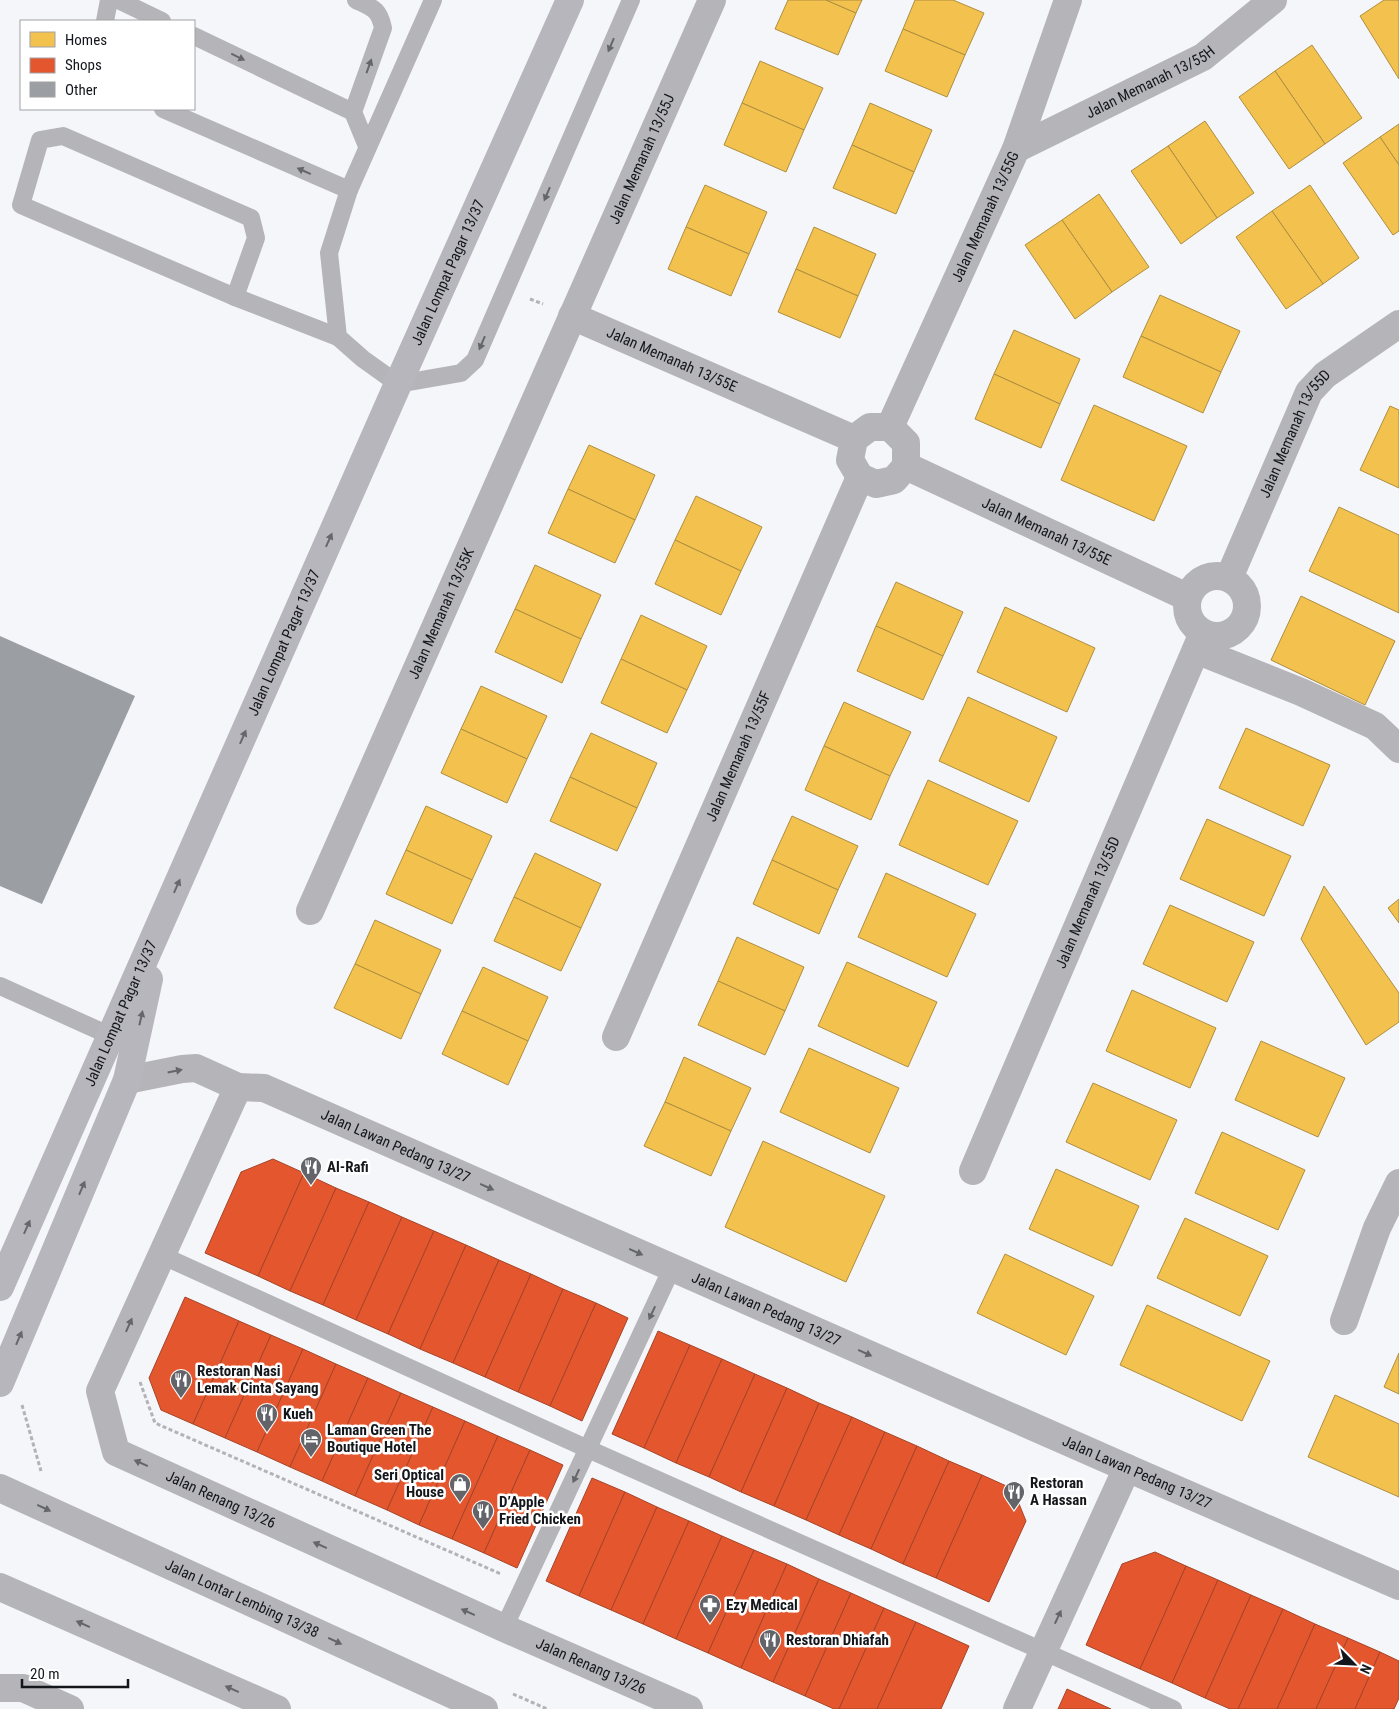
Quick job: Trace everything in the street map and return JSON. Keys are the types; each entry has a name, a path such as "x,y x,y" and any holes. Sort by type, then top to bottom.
{"main road":[{"name":"Jalan Lompat Pagar 13/37","path":"0,1287 7,1258 111,1036 398,384 570,0"},
{"path":"0,1382 127,1080 163,918"}],"street":[{"name":"Jalan Memanah 13/55J","path":"572,316 712,0"},
{"name":"Jalan Memanah 13/55G","path":"890,427 1016,148 1068,0"},
{"name":"Jalan Memanah 13/55H","path":"1016,148 1204,57 1273,0"},
{"name":"Jalan Memanah 13/55E","path":"572,316 854,440"},
{"name":"Jalan Memanah 13/55K","path":"310,911 572,316"},
{"name":"Jalan Memanah 13/55D","path":"1229,578 1308,392 1324,375 1399,324"},
{"path":"870,427 890,427 906,443 906,466 894,480 876,484 860,477 850,460 854,440 870,427"},
{"name":"Jalan Memanah 13/55E","path":"906,466 1187,597"},
{"name":"Jalan Memanah 13/55F","path":"616,1037 860,477"},
{"path":"1200,642 1234,631 1244,619 1247,603 1242,588 1229,578 1212,575 1196,583 1187,597 1188,619 1200,642 1375,726 1399,749"},
{"name":"Jalan Memanah 13/55D","path":"973,1171 1200,642"},
{"name":"Jalan Lawan Pedang 13/27","path":"127,1080 196,1068 238,1087 264,1088 1399,1586"},
{"name":"Jalan Renang 13/26","path":"238,1087 100,1391 116,1452 504,1628 689,1709"},
{"path":"1344,1321 1377,1228 1399,1183"},
{"path":"1017,1709 1127,1468"},
{"name":"Jalan Lontar Lembing 13/38","path":"0,1488 484,1709"},
{"path":"0,1587 276,1709"},
{"path":"12,1688 70,1709"}],"lane":[{"path":"105,20 109,0"},
{"path":"118,0 160,20"},
{"path":"356,0 373,8 380,16 383,28 353,112 367,146"},
{"path":"338,337 329,253 349,190 367,146 434,0"},
{"path":"235,297 256,238 251,218 63,136 40,140 21,205 235,297 338,337 363,359 398,384 462,373 475,360 631,0"},
{"path":"195,36 353,112"},
{"path":"165,110 349,190"},
{"path":"0,986 111,1036"},
{"path":"161,1255 588,1449 1173,1709"},
{"path":"504,1628 672,1268"}],"path":[{"path":"138,1376 155,1423 524,1584"},
{"path":"21,1402 42,1475"},
{"path":"511,1693 547,1709"}],"building: Homes":[{"path":"788,0 826,0 856,13 838,55 775,29"},
{"path":"826,0 862,0 856,13"},
{"path":"915,0 953,0 984,13 965,55 903,29"},
{"path":"1384,0 1399,1 1399,79 1360,16"},
{"path":"903,29 965,55 947,97 885,71"},
{"path":"1312,45 1362,118 1325,144 1275,71"},
{"path":"760,61 823,88 804,130 742,103"},
{"path":"1275,71 1325,144 1289,169 1239,97"},
{"path":"742,103 804,130 786,172 724,145"},
{"path":"870,103 932,130 914,172 852,145"},
{"path":"1205,121 1254,193 1217,218 1168,146"},
{"path":"1399,124 1399,165 1380,137"},
{"path":"1380,137 1399,165 1399,231 1393,235 1343,163"},
{"path":"852,145 914,172 896,214 833,188"},
{"path":"1168,146 1217,218 1181,244 1131,171"},
{"path":"705,185 767,212 749,254 686,227"},
{"path":"1310,185 1359,258 1323,284 1272,211"},
{"path":"1099,194 1149,267 1112,292 1062,220"},
{"path":"1272,211 1323,284 1286,309 1236,237"},
{"path":"1062,220 1112,292 1075,319 1025,245"},
{"path":"686,227 749,254 731,296 668,269"},
{"path":"814,227 876,254 858,296 796,269"},
{"path":"796,269 858,296 840,338 778,312"},
{"path":"1160,295 1240,331 1221,372 1141,336"},
{"path":"1014,330 1080,359 1060,404 994,374"},
{"path":"1141,336 1221,372 1203,413 1123,377"},
{"path":"994,374 1060,404 1041,448 975,419"},
{"path":"1094,405 1187,446 1154,521 1061,480"},
{"path":"1390,406 1399,410 1399,488 1360,470"},
{"path":"589,445 655,475 635,520 568,489"},
{"path":"568,489 635,520 615,563 548,533"},
{"path":"696,496 762,527 741,571 675,540"},
{"path":"1339,507 1399,535 1399,613 1309,571"},
{"path":"675,540 741,571 721,615 655,584"},
{"path":"535,565 601,595 581,639 515,609"},
{"path":"896,582 963,612 943,656 876,626"},
{"path":"1301,596 1395,641 1365,705 1271,660"},
{"path":"1005,607 1095,648 1067,712 977,672"},
{"path":"515,609 581,639 562,683 495,652"},
{"path":"641,615 707,646 687,690 621,659"},
{"path":"876,626 943,656 923,700 857,671"},
{"path":"621,659 687,690 667,733 601,703"},
{"path":"481,686 547,716 527,759 461,729"},
{"path":"968,697 1057,737 1029,802 939,761"},
{"path":"844,702 911,732 890,776 824,746"},
{"path":"1246,728 1330,765 1303,826 1219,788"},
{"path":"461,729 527,759 507,803 441,773"},
{"path":"591,733 657,763 637,808 570,777"},
{"path":"824,746 890,776 871,820 805,790"},
{"path":"570,777 637,808 617,851 550,821"},
{"path":"928,780 1018,821 988,885 899,845"},
{"path":"426,806 492,836 472,880 406,850"},
{"path":"792,816 858,846 838,890 772,860"},
{"path":"1207,819 1291,856 1264,916 1180,879"},
{"path":"406,850 472,880 452,924 386,894"},
{"path":"535,853 601,884 581,928 514,897"},
{"path":"772,860 838,890 819,934 753,904"},
{"path":"886,873 976,914 947,977 858,937"},
{"path":"1324,886 1399,993 1399,1022 1366,1045 1301,939"},
{"path":"514,897 581,928 561,971 494,941"},
{"path":"1399,899 1399,923 1388,908"},
{"path":"1170,905 1254,942 1227,1002 1143,964"},
{"path":"375,920 441,950 421,994 355,964"},
{"path":"737,937 804,967 785,1011 718,981"},
{"path":"847,962 937,1002 908,1067 818,1026"},
{"path":"355,964 421,994 401,1039 334,1008"},
{"path":"483,967 548,997 528,1041 462,1011"},
{"path":"718,981 785,1011 765,1055 698,1025"},
{"path":"1132,990 1216,1028 1190,1088 1106,1051"},
{"path":"462,1011 528,1041 508,1085 442,1054"},
{"path":"1261,1041 1345,1078 1318,1137 1235,1100"},
{"path":"809,1048 899,1088 870,1153 780,1112"},
{"path":"684,1057 751,1088 731,1131 665,1102"},
{"path":"1093,1083 1177,1120 1150,1180 1066,1142"},
{"path":"665,1102 731,1131 711,1176 644,1146"},
{"path":"1222,1132 1305,1170 1278,1230 1195,1193"},
{"path":"763,1141 885,1196 846,1282 725,1227"},
{"path":"1056,1169 1139,1206 1112,1266 1029,1229"},
{"path":"1185,1218 1268,1256 1240,1316 1157,1278"},
{"path":"1005,1254 1094,1296 1066,1355 977,1313"},
{"path":"1147,1305 1270,1361 1242,1421 1120,1365"},
{"path":"1399,1353 1399,1394 1384,1387"},
{"path":"1335,1395 1399,1424 1399,1497 1308,1457"}],"building: Shops":[{"path":"273,1159 304,1173 258,1276 205,1253 241,1172"},
{"path":"304,1173 336,1188 290,1291 258,1276"},
{"path":"336,1188 369,1202 323,1305 290,1291"},
{"path":"369,1202 402,1217 356,1320 323,1305"},
{"path":"402,1217 434,1231 388,1334 356,1320"},
{"path":"434,1231 466,1245 420,1349 388,1334"},
{"path":"466,1245 499,1260 453,1363 420,1349"},
{"path":"499,1260 531,1274 485,1377 453,1363"},
{"path":"531,1274 563,1289 518,1392 485,1377"},
{"path":"563,1289 596,1303 550,1406 518,1392"},
{"path":"185,1297 239,1321 193,1424 161,1410 149,1378"},
{"path":"596,1303 628,1318 582,1421 550,1406"},
{"path":"239,1321 271,1335 225,1438 193,1424"},
{"path":"658,1331 690,1345 644,1448 612,1434"},
{"path":"271,1335 303,1349 257,1452 225,1438"},
{"path":"690,1345 722,1359 676,1463 644,1448"},
{"path":"303,1349 336,1364 290,1467 257,1452"},
{"path":"722,1359 755,1374 709,1477 676,1463"},
{"path":"336,1364 368,1378 322,1481 290,1467"},
{"path":"755,1374 787,1388 741,1492 709,1477"},
{"path":"368,1378 401,1393 355,1496 322,1481"},
{"path":"787,1388 819,1403 774,1506 741,1492"},
{"path":"401,1393 433,1407 387,1510 355,1496"},
{"path":"819,1403 852,1417 806,1520 774,1506"},
{"path":"433,1407 465,1421 419,1525 387,1510"},
{"path":"852,1417 885,1432 839,1535 806,1520"},
{"path":"465,1421 498,1436 452,1539 419,1525"},
{"path":"885,1432 917,1446 871,1549 839,1535"},
{"path":"498,1436 530,1450 484,1553 452,1539"},
{"path":"917,1446 949,1461 903,1564 871,1549"},
{"path":"530,1450 563,1465 517,1568 484,1553"},
{"path":"949,1461 982,1475 936,1578 903,1564"},
{"path":"982,1475 1013,1489 1026,1521 989,1602 936,1578"},
{"path":"592,1478 625,1492 579,1596 546,1581"},
{"path":"625,1492 657,1507 611,1610 579,1596"},
{"path":"657,1507 689,1521 643,1624 611,1610"},
{"path":"689,1521 722,1536 676,1639 643,1624"},
{"path":"722,1536 754,1550 708,1653 676,1639"},
{"path":"754,1550 787,1564 741,1668 708,1653"},
{"path":"1155,1552 1186,1566 1140,1669 1086,1645 1122,1564"},
{"path":"787,1564 819,1579 773,1682 741,1668"},
{"path":"1186,1566 1218,1580 1172,1683 1140,1669"},
{"path":"819,1579 851,1593 805,1696 773,1682"},
{"path":"1218,1580 1251,1595 1205,1698 1172,1683"},
{"path":"851,1593 884,1608 839,1709 834,1709 805,1696"},
{"path":"1251,1595 1283,1609 1238,1709 1230,1709 1205,1698"},
{"path":"884,1608 916,1622 877,1709 839,1709"},
{"path":"1283,1609 1315,1624 1277,1709 1238,1709"},
{"path":"916,1622 969,1646 941,1709 877,1709"},
{"path":"1315,1624 1348,1638 1316,1709 1277,1709"},
{"path":"1348,1638 1380,1652 1355,1709 1316,1709"},
{"path":"1380,1652 1399,1661 1399,1698 1394,1709 1355,1709"},
{"path":"1067,1689 1111,1709 1058,1709"}],"building: Other":[{"path":"0,636 135,696 42,904 0,886"}],"place":[{"name":"Al-Rafi","path":"311,1186"},
{"name":"Restoran Nasi Lemak Cinta Sayang","path":"181,1399"},
{"name":"Kueh","path":"267,1433"},
{"name":"Laman Green The Boutique Hotel","path":"311,1458"},
{"name":"Seri Optical House","path":"460,1503"},
{"name":"Restoran A Hassan","path":"1014,1511"},
{"name":"D’Apple Fried Chicken","path":"483,1530"},
{"name":"Ezy Medical","path":"710,1624"},
{"name":"Restoran Dhiafah","path":"770,1659"}]}
